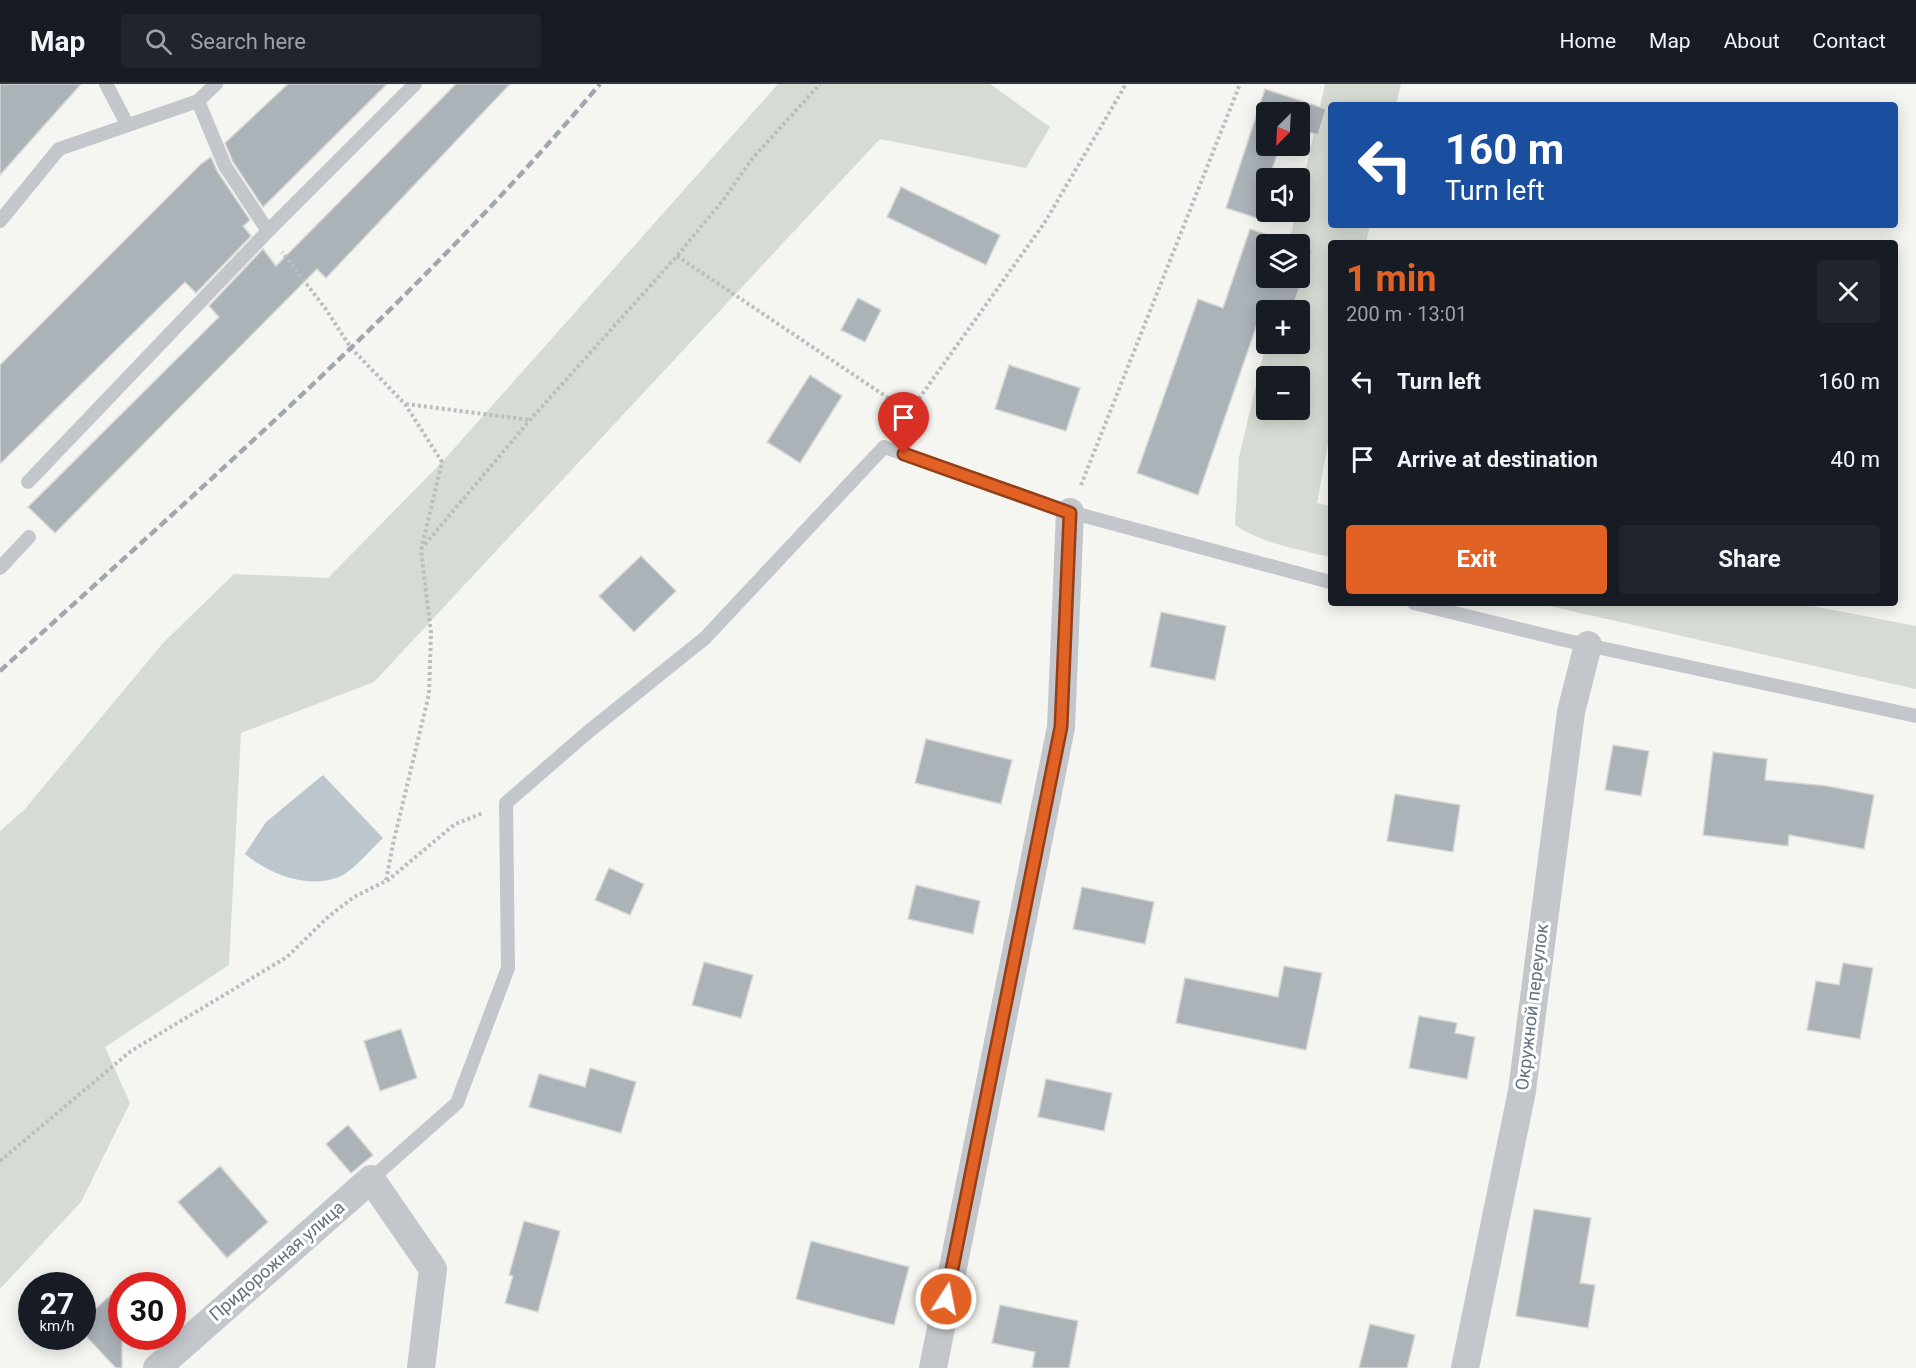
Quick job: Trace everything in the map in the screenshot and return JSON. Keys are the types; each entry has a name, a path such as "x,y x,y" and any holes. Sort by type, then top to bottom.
{"street":[{"path":"933,1368 1061,727 1070,513"},
{"name":"Окружной переулок","path":"1466,1368 1522,1091 1570,723 1588,645"},
{"path":"371,1179 433,1269 421,1368"},
{"name":"Придорожная улица","path":"157,1368 371,1179"}],"lane":[{"path":"106,84 127,124"},
{"path":"202,84 198,101 225,166 268,231"},
{"path":"0,221 59,149 198,101 216,84"},
{"path":"28,482 268,231 415,84"},
{"path":"371,1179 457,1103 508,968 506,803 588,732 705,638 884,447 1070,513 1328,581"},
{"path":"0,568 29,537"},
{"path":"1426,606 1588,645 1916,716"}],"path":[{"path":"421,550 530,420 677,256 724,199 752,159 820,84"},
{"path":"884,447 1045,222 1126,84"},
{"path":"1070,513 1240,84"},
{"path":"268,231 351,348 405,404 442,462 421,550 431,633 429,694 386,881"},
{"path":"677,256 909,412"},
{"path":"405,404 530,420"},
{"path":"0,1161 131,1051 287,957 329,916 354,897 386,881 454,824 506,803"}],"shaded area":[{"path":"778,84 990,84 1050,127 1026,168 880,139 374,682 241,733 229,965 105,1047 130,1103 81,1202 0,1289 0,831 24,810 163,643 234,574 328,578 442,462"},
{"path":"1325,84 1401,84 1397,102 1328,102 1328,228 1369,228 1367,240 1328,240 1328,444 1317,503 1328,506 1328,557 1257,537 1235,525 1239,457 1256,385 1256,420 1310,420 1310,366 1261,366 1263,354 1310,354 1310,300 1276,300 1279,288 1310,288 1310,234 1291,234 1294,222 1310,222 1310,168 1306,168"},
{"path":"1549,606 1813,606 1916,626 1916,689"},
{"path":"323,775 383,838 346,873 329,880 303,881 290,878 266,868 245,854 266,822"}],"building":[{"path":"0,84 81,84 0,175"},
{"path":"288,84 387,84 263,207 233,162 225,143"},
{"path":"456,84 510,84 326,278 317,269 55,533 28,507 219,317 209,306 263,249 276,266"},
{"path":"1265,89 1305,102 1261,102"},
{"path":"1310,104 1326,109 1318,135 1310,132"},
{"path":"1256,116 1256,156 1277,156 1272,168 1256,168 1256,218 1226,208"},
{"path":"211,157 217,171 250,220 243,226 251,236 196,293 185,282 0,464 0,365 200,165"},
{"path":"901,187 1000,235 986,265 887,217"},
{"path":"1250,229 1265,234 1256,234 1256,288 1299,288 1295,300 1256,300 1256,327 1198,495 1137,473 1198,299 1223,308"},
{"path":"858,298 881,310 865,342 841,330"},
{"path":"1009,365 1080,388 1066,431 995,409"},
{"path":"810,375 842,396 800,463 767,442"},
{"path":"641,556 676,591 634,632 599,596"},
{"path":"1161,612 1226,626 1215,680 1150,667"},
{"path":"926,739 1012,760 1001,804 915,783"},
{"path":"1613,745 1649,751 1641,796 1605,790"},
{"path":"1713,752 1767,759 1765,780 1827,786 1874,795 1864,849 1789,835 1788,846 1703,835"},
{"path":"1395,794 1460,805 1453,852 1387,841"},
{"path":"609,868 644,884 630,915 595,900"},
{"path":"916,885 980,901 973,934 908,919"},
{"path":"1082,887 1154,902 1145,944 1073,929"},
{"path":"704,962 753,975 741,1018 692,1005"},
{"path":"1843,963 1873,968 1860,1039 1807,1030 1816,981 1839,985"},
{"path":"1284,966 1322,973 1306,1050 1176,1023 1185,978 1278,997"},
{"path":"1419,1016 1457,1023 1455,1033 1475,1037 1467,1079 1409,1068"},
{"path":"401,1029 417,1078 380,1091 364,1041"},
{"path":"590,1068 636,1082 621,1133 529,1107 539,1074 585,1087"},
{"path":"1046,1079 1112,1093 1104,1131 1038,1117"},
{"path":"348,1125 373,1155 351,1173 326,1144"},
{"path":"220,1166 268,1222 227,1258 178,1202"},
{"path":"1534,1209 1591,1218 1580,1283 1595,1285 1588,1328 1516,1316"},
{"path":"524,1221 560,1231 538,1312 505,1303 513,1276 509,1275"},
{"path":"811,1241 909,1267 894,1325 796,1299"},
{"path":"108,1298 108,1350 122,1350 122,1368 116,1368 96,1347 96,1308"},
{"path":"1000,1305 1078,1321 1069,1368 1032,1368 1035,1352 992,1343"},
{"path":"1370,1324 1415,1335 1407,1368 1359,1368"}],"railway":[{"path":"0,671 233,459 385,314 531,163 600,84"}],"route":[{"path":"904,454 1070,513 1061,727 946,1299"}]}
